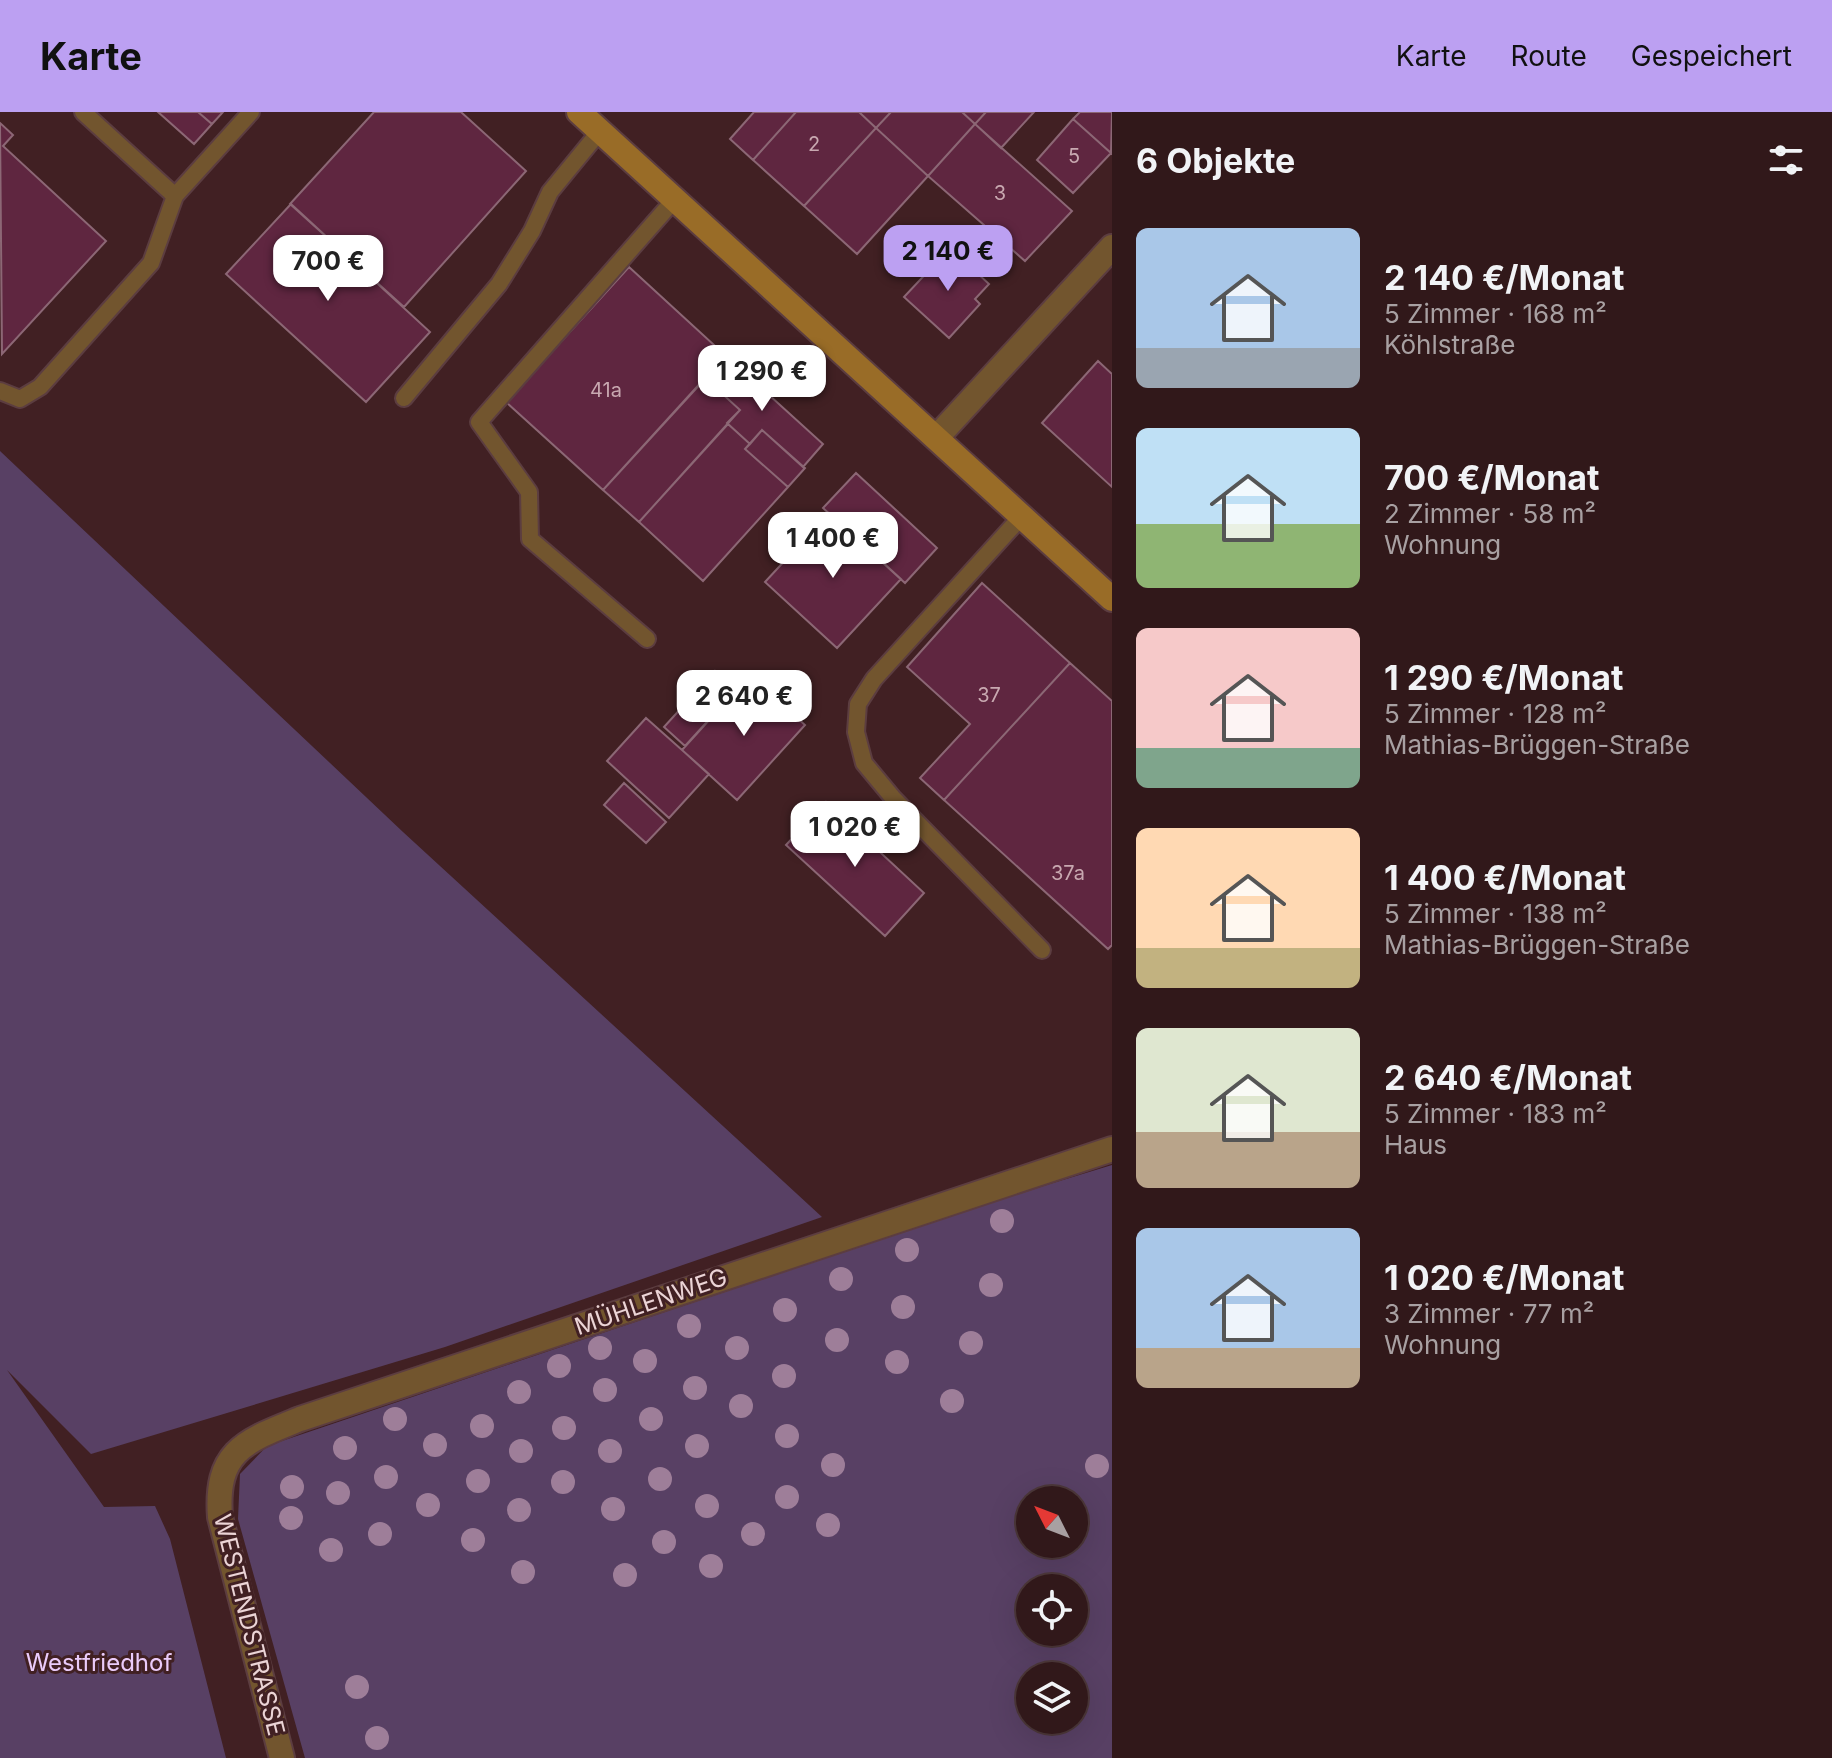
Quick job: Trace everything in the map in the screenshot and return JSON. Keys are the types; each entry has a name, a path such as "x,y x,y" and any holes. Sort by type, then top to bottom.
{"street":[{"path":"579,112 1112,599"},
{"path":"937,437 1112,247"},
{"name":"MÜHLENWEG","path":"218,1491 227,1464 251,1439 300,1419 1112,1149"},
{"name":"WESTENDSTRASSE","path":"218,1491 220,1517 282,1758"}],"lane":[{"path":"83,112 175,196"},
{"path":"0,391 20,399 40,387 151,263 175,196 251,112"},
{"path":"404,398 499,284 532,231 550,192 600,131"},
{"path":"647,639 530,539 529,492 479,422 675,199"},
{"path":"1022,516 874,679 858,704 856,732 864,763 893,798 1042,950"}],"green space":[{"name":"Westfriedhof","path":"0,451 403,832 822,1217 445,1347 91,1454 7,1370 104,1507 155,1506 170,1539 226,1758 0,1758"},
{"path":"1112,1165 1112,1758 305,1758 238,1519 240,1474 267,1446 994,1201"}],"building":[{"path":"158,112 198,112 212,124 194,144"},
{"path":"198,112 223,112 212,124"},
{"path":"374,112 461,112 526,171 404,307 290,204"},
{"path":"754,112 796,112 753,160 730,139"},
{"path":"796,112 859,112 876,128 804,206 753,160"},
{"path":"859,112 891,112 876,128"},
{"path":"891,112 962,112 975,124 928,176 876,128"},
{"path":"962,112 986,112 975,124"},
{"path":"986,112 1034,112 1001,148 975,124"},
{"path":"1080,112 1112,112 1111,153 1073,119"},
{"path":"1073,119 1111,153 1073,193 1037,160"},
{"path":"0,123 13,135 3,146 106,241 2,354"},
{"path":"975,124 1072,211 1025,261 928,176"},
{"path":"876,128 928,176 857,254 804,206"},
{"path":"291,204 430,332 366,402 226,274"},
{"path":"950,248 989,284 975,299 980,304 949,338 904,297"},
{"path":"629,267 726,356 603,490 506,402"},
{"path":"726,356 823,444 803,467 762,430 750,444 727,423 740,410 705,378"},
{"path":"1098,361 1112,374 1112,487 1042,423"},
{"path":"705,378 740,410 639,522 603,490"},
{"path":"728,424 750,444 745,449 788,487 703,581 639,522"},
{"path":"762,430 805,468 788,487 745,449"},
{"path":"856,473 937,548 905,583 823,508"},
{"path":"829,513 901,579 837,648 765,582"},
{"path":"982,583 1070,663 944,800 920,778 970,724 907,667"},
{"path":"1070,663 1112,701 1112,945 1108,949 944,800"},
{"path":"715,671 736,690 685,746 664,727"},
{"path":"750,675 805,725 737,800 682,750"},
{"path":"646,718 709,774 669,818 607,761"},
{"path":"624,783 666,822 646,843 604,805"},
{"path":"826,802 924,893 885,936 786,845"}]}
